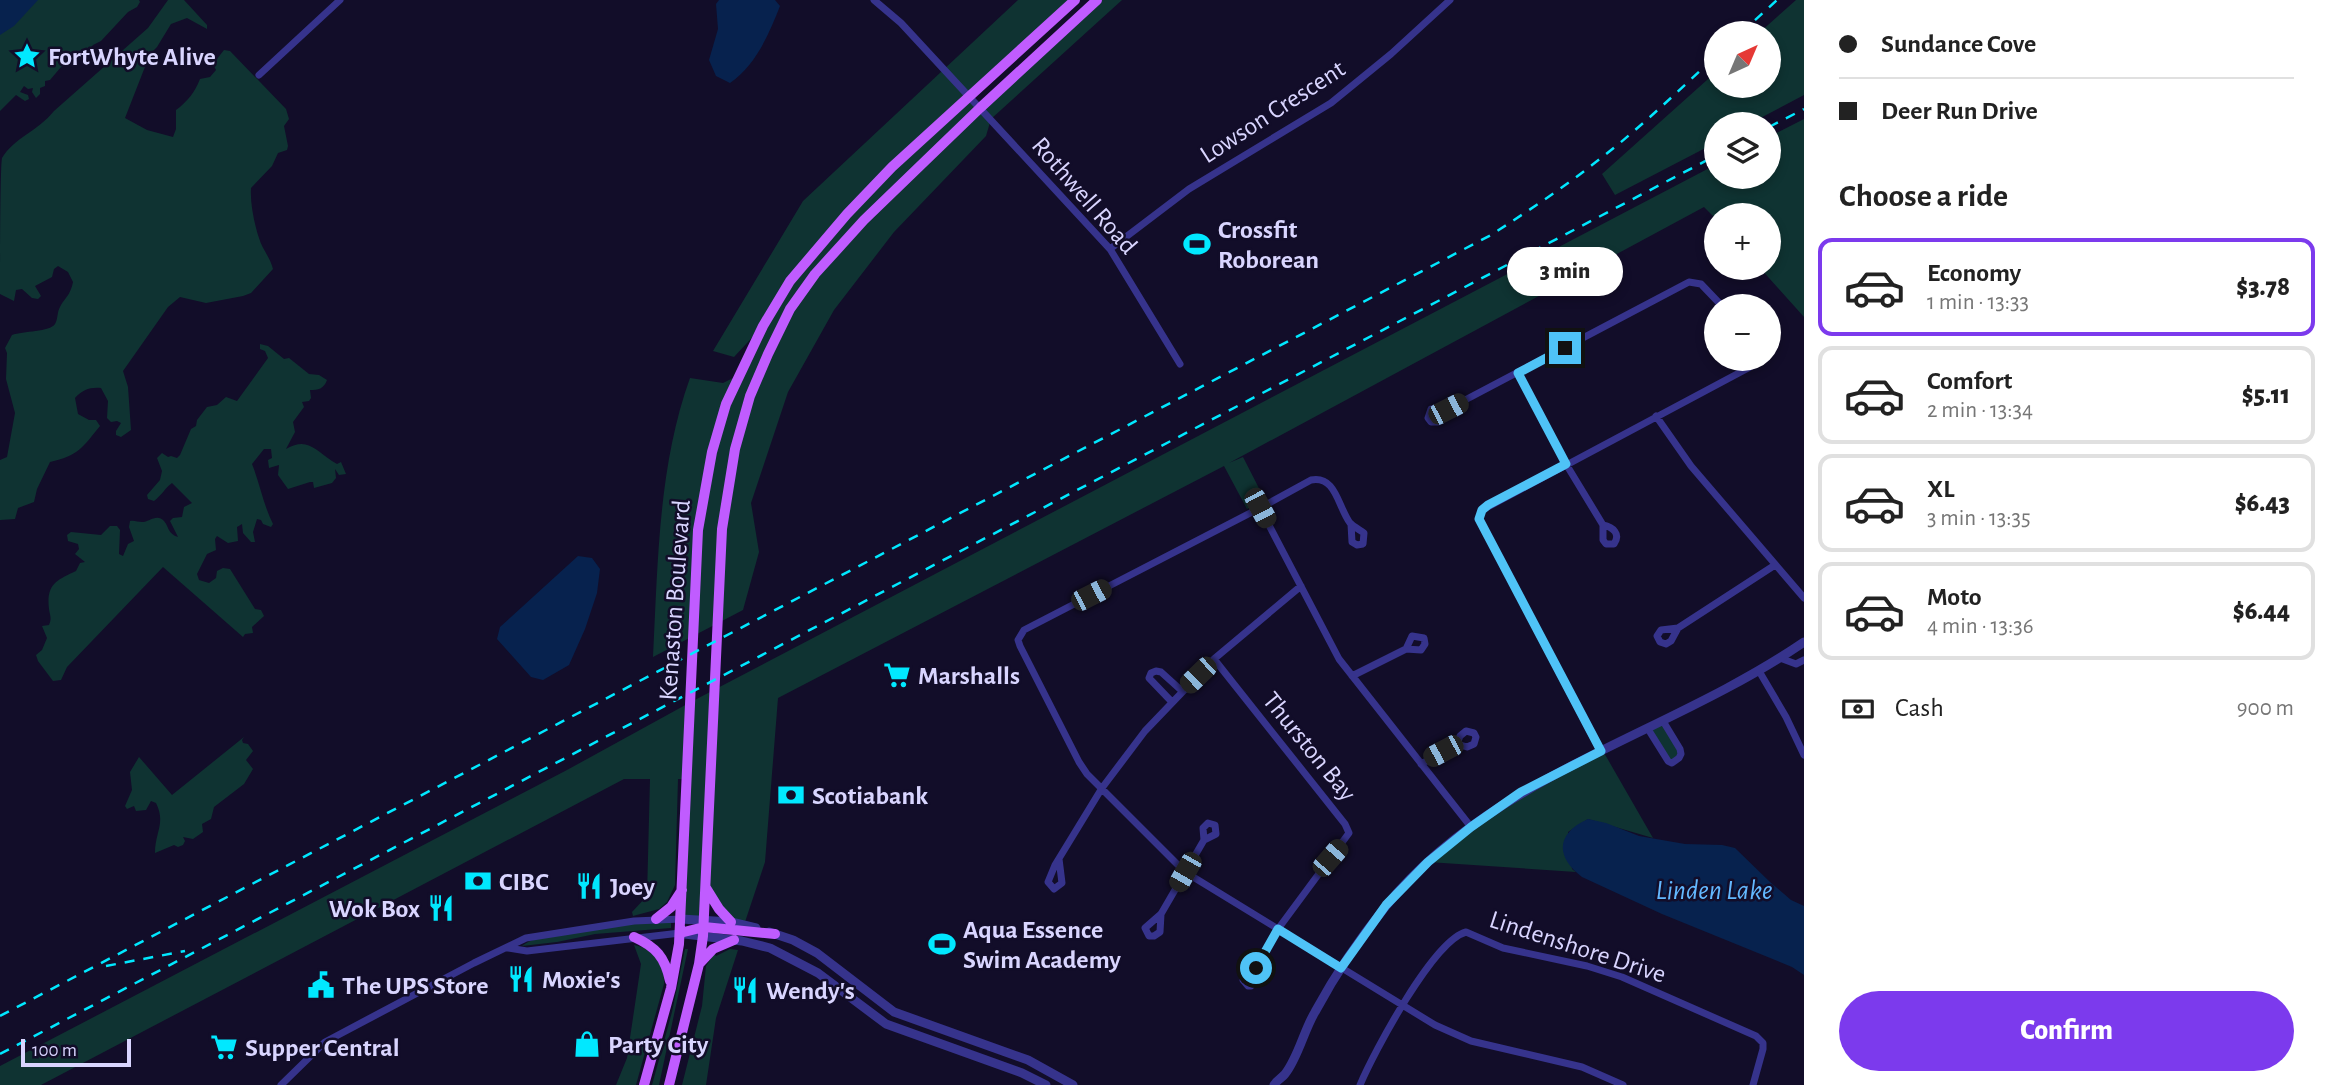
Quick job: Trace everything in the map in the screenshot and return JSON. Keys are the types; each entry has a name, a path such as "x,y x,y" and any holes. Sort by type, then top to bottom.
{"main road":[{"name":"Kenaston Boulevard","path":"644,1085 671,988 680,933 698,530 712,452 726,404 762,326 790,281 847,214 892,167 1075,0"},
{"name":"Kenaston Boulevard","path":"669,1085 699,964 706,888 722,529 735,449 750,396 790,309 815,274 863,220 1097,0"},
{"path":"706,888 731,922"},
{"path":"656,919 671,907 682,890"},
{"path":"680,933 703,928 775,934"},
{"path":"634,937 659,952 664,960 671,988"},
{"path":"699,964 713,949 734,940"}],"street":[{"path":"260,75 340,0"},
{"name":"Rothwell Road","path":"874,0 901,23 1110,250 1180,364"},
{"name":"Lowson Crescent","path":"1110,250 1189,189 1331,103 1391,54 1450,0"},
{"path":"1448,409 1689,282 1701,284 1711,294"},
{"path":"1601,751 1479,519 1482,510 1742,371"},
{"path":"1518,373 1566,464 1603,525"},
{"path":"1656,416 1691,466 1804,598"},
{"path":"1351,524 1328,482 1321,478 1311,480 1024,630 1018,640 1020,646 1087,774 1185,872 1435,1025 1471,1041 1565,1062 1623,1085"},
{"path":"1260,508 1339,659 1471,827"},
{"path":"1678,628 1775,565"},
{"path":"1059,859 1102,788 1171,701 1214,659 1301,586"},
{"path":"1274,1085 1285,1074 1314,1013 1341,968 1386,905 1428,862 1471,827 1521,792 1759,671 1804,642"},
{"path":"1352,676 1406,649"},
{"path":"1780,658 1796,664 1804,660"},
{"name":"Thurston Bay","path":"1214,659 1348,828 1348,837 1315,875 1278,929"},
{"path":"1759,671 1804,755"},
{"path":"1171,701 1152,683 1149,678 1151,673 1161,672 1182,691"},
{"path":"1648,729 1664,757 1672,763 1676,761 1681,754 1680,749 1663,721"},
{"path":"1421,764 1457,744"},
{"path":"1161,914 1204,840"},
{"path":"281,1085 325,1042 526,938 656,919 681,919 734,940 770,948 818,972 886,1024 1022,1073 1046,1085"},
{"path":"703,928 731,922 793,940 817,953 894,1012 1028,1060 1073,1085"},
{"path":"1256,968 1278,929"},
{"name":"Lindenshore Drive","path":"1402,1005 1450,942 1460,934 1469,932 1503,948 1587,966 1622,977 1756,1036 1763,1049 1753,1085"},
{"path":"508,948 527,951 680,933"},
{"path":"1360,1085 1402,1005"},
{"path":"1285,1074 1286,1085"},
{"path":"1597,1085 1600,1075"}],"green space":[{"name":"FortWhyte Alive","path":"0,0 140,2 76,63 70,60 68,66 61,67 50,80 45,81 45,86 40,88 40,94 36,98 32,92 33,88 24,86 20,92 28,95 29,99 25,101 16,95 0,111"},
{"path":"168,0 184,0 207,25 207,29 187,18 171,24 150,54 125,118 147,130 173,137 176,110 184,104 200,79 210,77 216,70 213,64 224,50 230,51 286,109 289,119 284,126 287,150 278,153 272,166 251,188 257,232 273,269 251,293 243,296 206,303 180,297 168,307 123,371 128,387 131,430 121,437 116,435 121,423 111,422 107,418 108,401 101,388 80,393 75,398 78,414 89,420 96,420 100,426 79,450 50,462 34,502 18,508 15,519 0,520 0,460 7,457 15,413 6,379 5,348 12,335 52,327 73,282 68,272 58,266 52,277 35,286 41,296 38,299 32,298 22,289 16,290 14,301 0,294 2,158 13,145 41,124 148,28"},
{"path":"1018,0 1075,0 970,97 979,107 1098,0 1122,0 991,119 986,136 894,232 834,310 788,392 751,503 759,552 743,610 653,657 661,516 671,446 690,378 723,383 739,375 760,329 734,357 713,351 803,201"},
{"path":"1796,0 1804,0 1804,95 1772,112 1704,112 1704,149 1615,195 1602,174 1704,83 1704,98 1782,98 1782,21 1772,21"},
{"path":"1804,119 1804,317 1771,280 1781,280 1781,203 1704,203 1704,207 1229,463 1243,457 1265,500 1247,509 1224,466 778,698 765,862 744,925 731,922 707,889 704,920 681,919 686,779 678,779 675,885 667,902 659,909 633,916 632,912 647,896 650,779 624,779 41,1085 0,1085 0,1066 1704,171 1704,189 1781,189 1781,131"},
{"path":"260,344 268,346 284,359 289,358 309,374 319,375 327,380 320,388 310,390 309,401 302,402 304,407 293,422 295,432 286,449 300,444 310,446 337,464 341,462 346,474 339,475 335,469 336,478 332,483 314,488 313,482 310,482 288,489 278,475 279,465 269,468 271,449 264,449 252,464 273,524 271,527 257,519 253,532 255,542 251,542 243,533 242,524 237,527 238,541 228,543 217,536 216,550 207,554 197,574 199,580 209,583 216,578 217,571 230,569 255,609 261,610 264,616 252,627 253,633 243,637 163,567 67,667 61,680 53,681 36,655 42,650 47,638 42,626 49,625 50,621 49,594 54,584 76,571 80,563 85,562 75,554 79,549 78,544 68,541 67,535 71,532 101,535 110,526 117,526 120,530 119,554 123,556 128,544 134,541 129,527 130,521 142,522 159,518 172,534 178,537 170,521 182,517 184,507 192,503 172,483 154,501 148,499 147,495 160,480 162,471 157,458 162,453 177,458 180,455 191,429 196,426 197,420 207,407 217,405 226,397 237,401 268,358 265,351 260,349"},
{"path":"1663,721 1681,754 1672,763 1648,729"},
{"path":"244,737 243,743 248,744 253,751 246,760 253,769 244,784 214,807 211,819 202,824 203,832 193,839 183,837 183,845 174,845 155,853 160,822 156,803 151,801 146,810 136,811 134,806 127,809 125,806 132,790 130,772 139,757 172,795"},
{"path":"1603,751 1653,838 1588,819 1568,832 1572,869 1576,872 1428,862 1471,827"},
{"path":"657,922 671,923 671,928 595,934 522,946 533,940 566,932"},
{"path":"634,945 647,950 656,958 662,970 664,984 636,1085 616,1085 627,1058 641,964"},
{"path":"685,949 688,949 659,1085 652,1085 672,1012"},
{"path":"730,949 738,950 716,1018 706,1085 682,1085 702,1006 706,966 714,954 716,956"}],"water":[{"path":"0,0 38,0 14,26 0,35"},
{"path":"719,0 775,0 780,6 754,58 730,83 716,76 709,60 718,29 716,4"},
{"path":"578,556 592,558 600,569 597,593 585,629 569,665 543,680 531,677 497,639 500,627"},
{"name":"Linden Lake","path":"1588,819 1639,836 1685,844 1735,848 1791,900 1804,906 1804,975 1792,967 1662,914 1582,877 1567,861 1563,846 1570,831"}],"railway":[{"path":"1754,21 1777,0"},
{"path":"0,1016 1491,235 1608,152 1704,67"},
{"path":"1781,121 1804,109"},
{"path":"0,1054 1704,162"},
{"path":"106,966 185,951"}],"place":[{"name":"FortWhyte Alive","path":"27,56"},
{"name":"Crossfit Roborean","path":"1197,244"},
{"name":"Marshalls","path":"897,675"},
{"name":"Scotiabank","path":"791,795"},
{"name":"CIBC","path":"478,881"},
{"name":"Joey","path":"589,886"},
{"name":"Wok Box","path":"441,908"},
{"name":"Aqua Essence Swim Academy","path":"942,944"},
{"name":"Moxie's","path":"521,979"},
{"name":"The UPS Store","path":"321,985"},
{"name":"Wendy's","path":"745,990"},
{"name":"Party City","path":"587,1044"},
{"name":"Supper Central","path":"224,1047"}],"route":[{"path":"1256,968 1278,929 1341,968 1386,905 1428,862 1471,827 1521,792 1601,751 1479,519 1482,510 1488,505 1566,464 1518,373 1565,348"}]}
